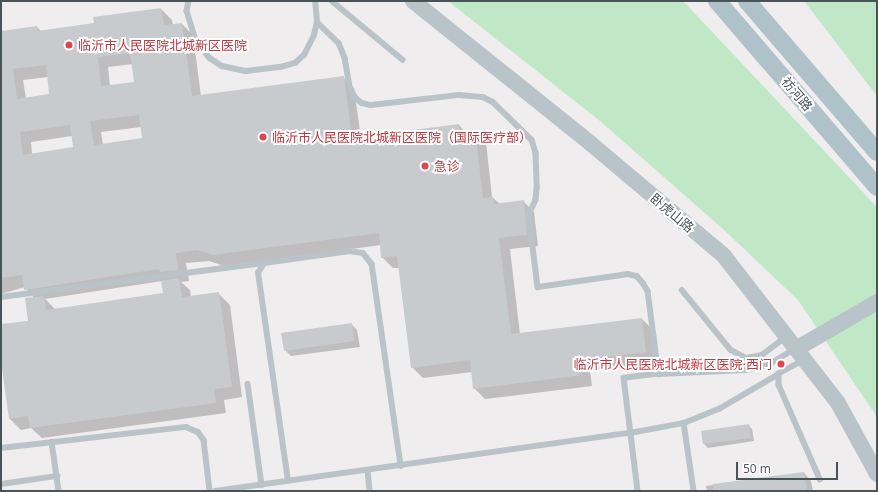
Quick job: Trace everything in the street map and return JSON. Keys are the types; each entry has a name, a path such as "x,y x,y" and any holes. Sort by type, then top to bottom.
{"main road":[{"path":"704,1 735,19"},
{"name":"祊河路","path":"717,1 735,19 877,187"},
{"name":"祊河路","path":"750,4 877,152"}],"street":[{"name":"卧虎山路","path":"413,1 590,143 724,256 838,403 877,474"},
{"path":"859,167 877,194"},
{"path":"795,349 877,302"}],"lane":[{"path":"189,1 188,16 196,41 210,58 222,66 246,71 267,69 295,63 304,55 314,35 317,22 315,1"},
{"path":"332,1 403,60"},
{"path":"317,22 339,44 345,58 350,87 355,97 362,103 371,105 459,95 483,97 493,102 532,140 538,170 536,200 529,215 538,286 628,274 637,276 648,291 659,374"},
{"path":"1,297 350,251 363,253 372,264 401,466"},
{"path":"264,263 258,273 259,288 288,481"},
{"path":"682,290 731,350 746,358 795,349"},
{"path":"638,491 624,378 659,374 746,370 768,365 795,349"},
{"path":"215,491 630,434 684,424 719,409 779,374 795,349"},
{"path":"779,374 778,385 820,479"},
{"path":"248,384 262,485"},
{"path":"684,424 694,491"},
{"path":"1,448 186,427 198,432 204,440 210,491"},
{"path":"52,442 59,491"},
{"path":"368,471 370,491"},
{"path":"1,484 57,476"}],"green space":[{"path":"448,1 681,1 685,3 877,207 877,417 798,300 724,230 600,121"},
{"path":"804,1 877,1 877,96"}],"building":[{"path":"161,8 164,25 182,23 192,96 344,76 352,138 459,124 460,132 475,130 483,198 493,197 494,204 524,200 527,235 499,238 511,334 642,318 646,352 580,360 582,375 473,389 470,360 411,368 397,256 381,258 379,233 213,255 197,250 176,253 178,270 160,272 159,269 24,290 22,275 1,278 1,31 37,26 38,31 94,23 93,17","holes":["130,53 134,82 101,86 98,57","46,65 49,94 17,99 13,69","139,115 142,138 94,145 90,121","70,125 73,147 23,155 20,132"]},
{"path":"179,278 182,297 219,292 232,387 214,389 216,403 30,428 28,416 9,419 1,361 1,324 28,321 25,298 44,296 46,310 163,293 161,281"},
{"path":"352,323 354,341 284,351 281,333"},
{"path":"749,424 751,438 703,444 701,431"},
{"path":"804,472 807,491 713,491 713,484"}],"place":[{"name":"临沂市人民医院北城新区医院","path":"69,45"},
{"name":"临沂市人民医院北城新区医院（国际医疗部）","path":"263,137"},
{"name":"急诊","path":"425,166"},
{"name":"临沂市人民医院北城新区医院·西门","path":"781,364"}]}
